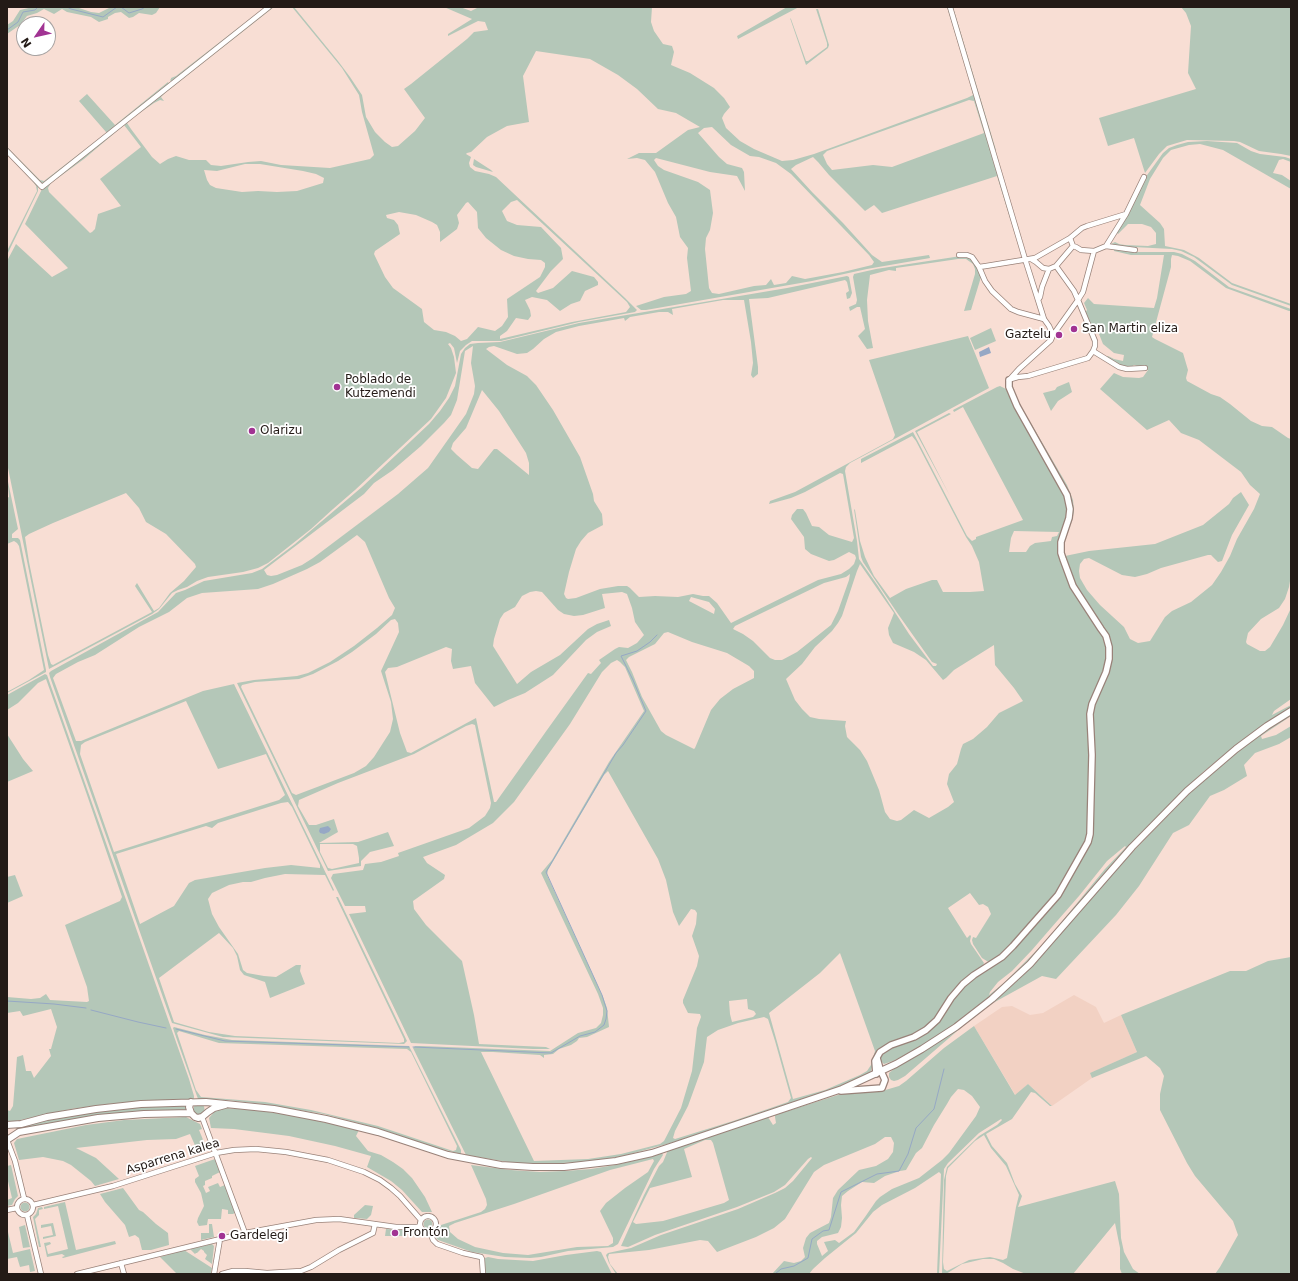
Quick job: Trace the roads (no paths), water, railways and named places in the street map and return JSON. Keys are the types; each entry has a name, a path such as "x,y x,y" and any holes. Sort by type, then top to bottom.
{"main road":[{"path":"13,1136 12,1129 9,1125 21,1124 53,1116 141,1104 206,1102 292,1112 343,1122 467,1160 501,1165 549,1168 598,1164 652,1153 835,1092 896,1064 922,1050 956,1027 1003,990 1042,951 1132,847 1187,791 1236,748 1291,711"},
{"path":"191,1102 189,1107 191,1113 195,1117 202,1117 208,1112 226,1104"},
{"path":"206,1102 208,1112"},
{"path":"7,1140 24,1131 98,1118 144,1114 191,1113"}],"street":[{"path":"7,151 42,187 269,7"},
{"path":"950,7 1025,259 1044,319 1053,335"},
{"path":"1106,246 1126,214 1144,177"},
{"path":"980,267 1035,258 1070,238 1082,228 1126,214"},
{"path":"1070,238 1073,246 1080,250 1094,251 1106,246 1135,250"},
{"path":"1030,259 1043,268 1049,269 1056,266 1073,246"},
{"path":"835,1092 882,1088 885,1080 878,1073 875,1061 880,1052 891,1045 914,1037 926,1030 937,1020 951,998 963,984 1006,953 1058,896 1088,842 1090,834 1092,755 1090,714 1092,704 1106,672 1109,647 1102,629 1073,586 1063,559 1061,542 1069,518 1070,509 1067,495 1017,406 1010,392 1009,380 1051,340 1084,292 1094,251"},
{"path":"959,255 967,255 972,257 980,267 985,281 992,291 1011,309 1044,319"},
{"path":"1009,380 1028,376 1088,358 1093,351 1095,341 1078,300 1074,291 1056,266"},
{"path":"1038,300 1049,269"},
{"path":"1093,351 1119,367 1127,369 1144,368"},
{"path":"877,1056 878,1073"},
{"path":"878,1063 888,1066 896,1064"},
{"path":"202,1117 245,1233"},
{"path":"7,1140 15,1161 24,1198"},
{"name":"Asparrena kalea","path":"33,1204 113,1186 216,1153 244,1149 266,1150 316,1158 350,1167 372,1176 386,1184 400,1196 421,1220"},
{"path":"24,1198 30,1200 33,1204 32,1211 27,1215"},
{"path":"24,1198 18,1202 17,1208 20,1213 27,1215"},
{"path":"7,1210 17,1208"},
{"path":"27,1215 41,1274"},
{"path":"427,1216 433,1218 435,1221 435,1227 430,1232 424,1231 420,1226 421,1220 427,1216"},
{"path":"77,1274 245,1233 316,1220 353,1220 396,1227 420,1226"},
{"path":"222,1274 233,1271 267,1273 301,1270 311,1267 339,1250 373,1233 375,1224"},
{"path":"430,1232 433,1240 438,1244 463,1253 481,1257 483,1274"},
{"path":"214,1274 220,1239"},
{"path":"121,1263 124,1274"}],"water":[{"path":"989,347 991,353 980,357 979,352"},
{"path":"328,826 331,829 329,832 324,834 320,833 320,828"}],"waterway":[{"path":"7,30 18,22 23,12 35,10 38,7"},
{"path":"67,7 103,17 117,7"},
{"path":"121,7 129,13 145,7"},
{"path":"413,1047 551,1053 580,1036 595,1032 604,1025 607,1011 602,995 546,872 616,753 646,711 621,656 637,651 657,635"},
{"path":"7,1001 86,1008"},
{"path":"91,1010 166,1028"},
{"path":"176,1029 225,1041 409,1047"},
{"path":"775,1274 781,1269 794,1266 808,1258 812,1239 823,1231 829,1230 841,1192 877,1174 899,1171 908,1154 916,1128 934,1109 944,1069"}],"place":[{"name":"San Martin eliza","path":"1074,329"},
{"name":"Gaztelu","path":"1059,335"},
{"name":"Poblado de Kutzemendi","path":"337,387"},
{"name":"Olarizu","path":"252,431"},
{"name":"Frontón","path":"395,1233"},
{"name":"Gardelegi","path":"222,1236"}]}
